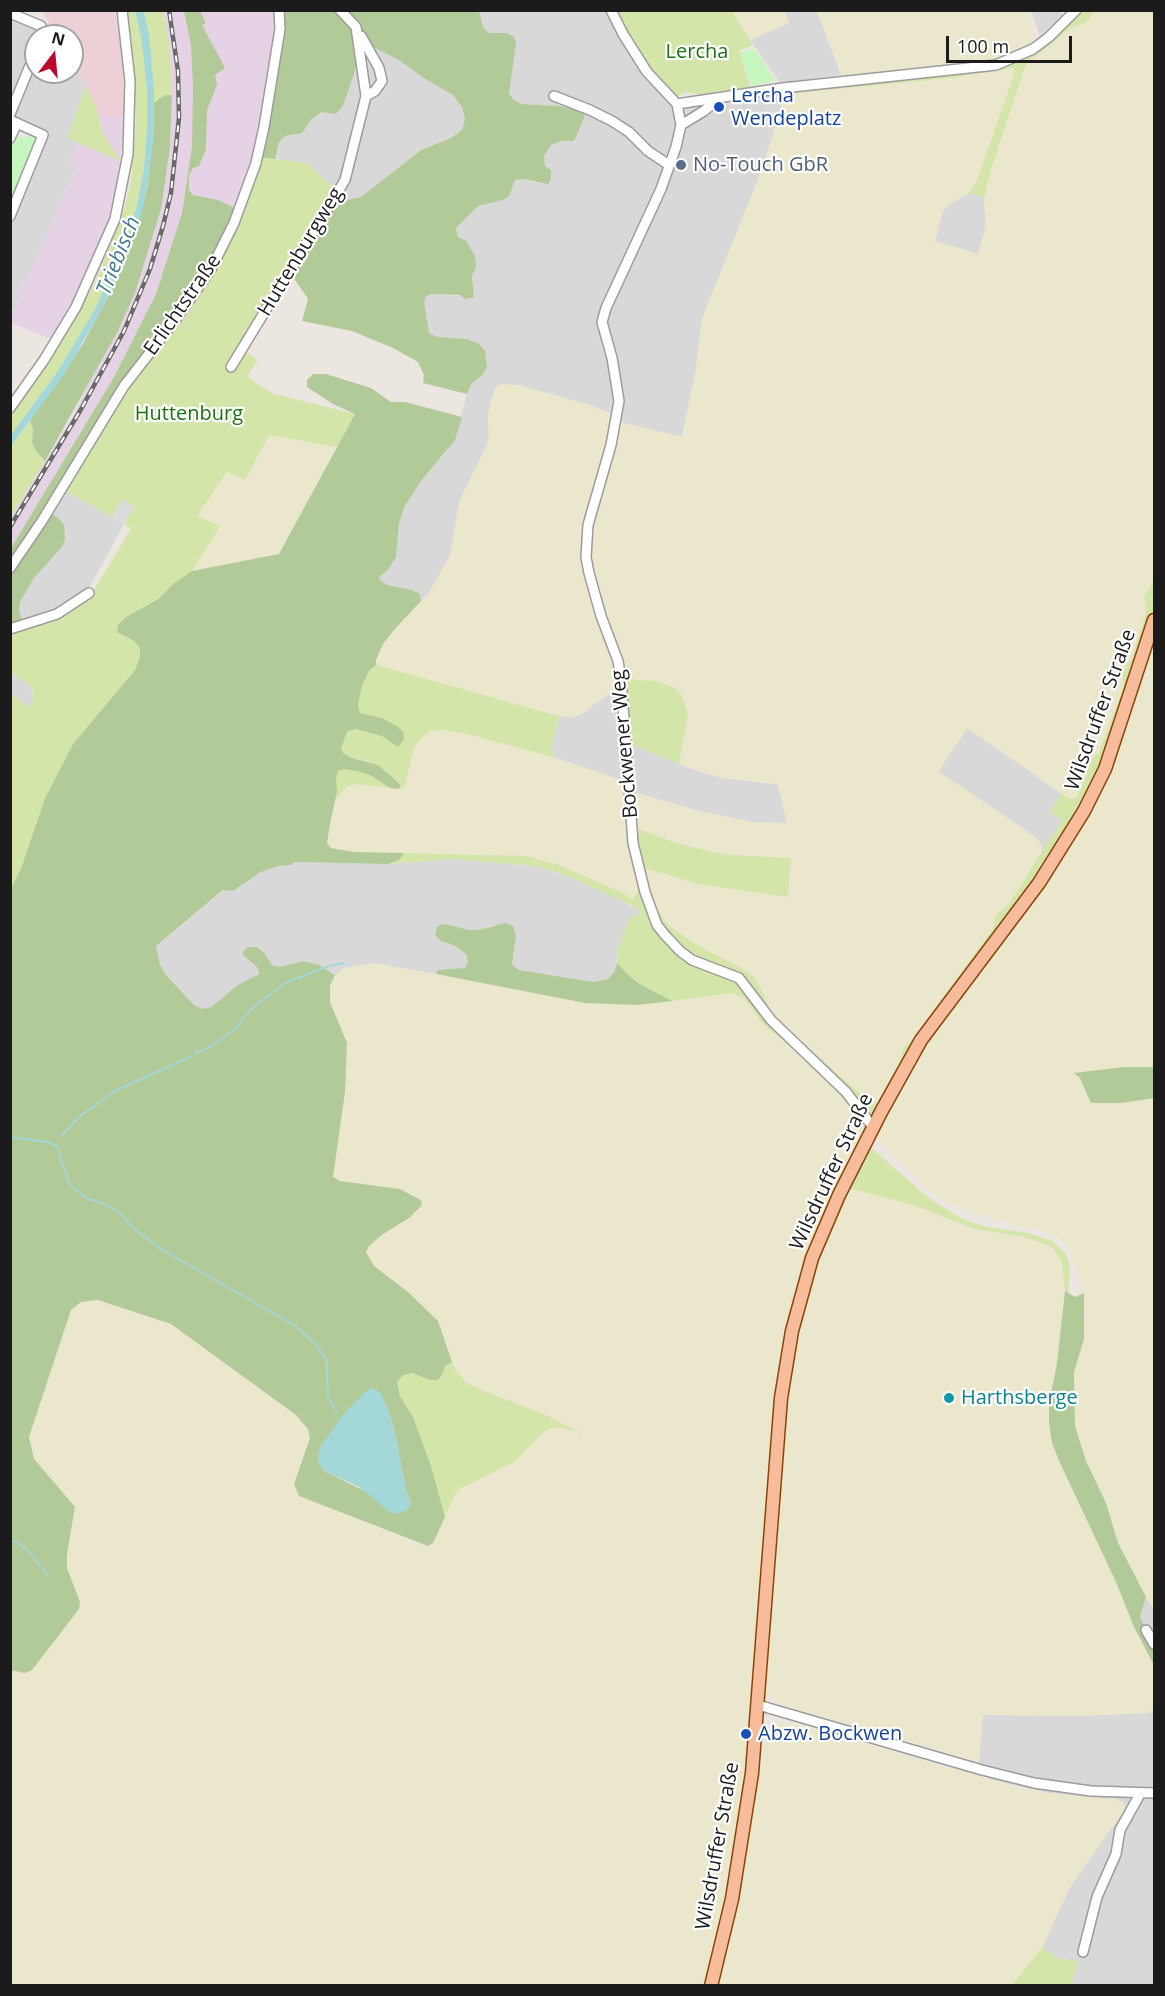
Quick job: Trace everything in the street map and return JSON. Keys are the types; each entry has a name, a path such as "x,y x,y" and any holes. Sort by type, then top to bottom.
{"main road":[{"name":"Wilsdruffer Straße","path":"711,1986 732,1899 752,1773 778,1430 788,1352 804,1285 822,1232 873,1127 921,1040 1040,882 1084,811 1104,769 1155,620"}],"street":[{"path":"10,408 45,360 76,307 115,219 128,154 130,81 122,10"},
{"name":"Erlichtstraße","path":"10,568 22,553 124,386 211,269 234,223 256,163 262,137 280,29 279,10"},
{"name":"Huttenburgweg","path":"340,10 356,27 379,68 382,81 375,91 366,96"},
{"path":"611,10 647,72 676,104 783,88 996,65 1033,49 1049,37 1072,12"},
{"path":"10,13 38,24"},
{"name":"Huttenburgweg","path":"231,367 345,180 366,96 356,27"},
{"path":"10,114 24,80"},
{"path":"554,96 612,121 669,165"},
{"path":"681,125 704,111 718,98"},
{"name":"Bockwener Weg","path":"676,104 681,125 676,147 602,322 612,358 619,401 610,445 588,525 586,557 601,615 618,661 633,843 645,892 657,925 665,935 692,960 739,978 771,1020 846,1092 873,1127"},
{"path":"10,138 14,121 43,135 10,216"},
{"path":"10,629 57,614 89,593"},
{"path":"1146,1630 1155,1644"},
{"path":"758,1705 1034,1783 1092,1791 1155,1793"},
{"path":"1083,1952 1097,1897 1116,1854 1120,1830 1140,1794"}],"shaded area":[{"path":"42,11 115,11 122,56 125,117 98,115 84,83 84,24 50,24"},
{"path":"163,11 279,11 264,127 237,216 184,196 182,213 156,294 114,377 11,548 11,516 73,415 136,290 161,209 170,148 172,95 170,51"},
{"path":"479,11 611,11 677,104 783,88 785,94 763,167 702,319 696,369 682,437 623,423 610,413 495,388 488,415 487,445 460,500 450,556 429,593 421,601 420,594 387,585 379,577 387,571 396,557 399,523 405,506 421,481 448,449 458,428 467,394 472,383 482,374 466,339 437,337 429,333 423,302 426,296 431,294 474,297 472,276 476,267 458,237 456,228 478,206 503,200 514,180 523,179 538,183 545,166 544,156 551,145 561,141 559,106 521,104 513,100 509,93 511,72 507,33 489,33 483,27"},
{"path":"732,11 785,11 789,23 750,40"},
{"path":"785,11 817,11 841,75 781,84 750,40 789,23"},
{"path":"817,11 1027,11 1034,31 1031,42 1023,55 1011,59 844,81"},
{"path":"1031,11 1061,11 1063,16 1040,36"},
{"path":"1094,11 1154,11 1154,580 1144,597 1145,616 1132,658 1123,671 1122,692 1099,752 1090,762 1076,798 1072,799 1061,793 968,728 938,771 1037,838 1042,847 1042,853 1009,904 1000,910 992,930 913,1039 903,1048 900,1061 877,1103 872,1104 787,1029 769,1010 760,986 669,926 656,908 645,870 685,881 788,897 791,858 713,852 632,828 639,883 636,895 630,900 616,890 539,858 354,852 329,847 327,843 330,824 336,799 340,794 355,784 403,789 414,747 430,731 445,730 553,757 618,779 630,791 699,811 752,822 787,823 778,784 722,778 679,764 688,713 681,694 675,688 623,691 607,695 580,715 566,717 381,668 376,665 376,660 383,644 393,631 429,593 450,556 460,500 487,445 488,415 491,400 498,385 522,386 590,405 610,413 623,423 682,437 696,369 702,319 763,167 785,94 951,78 1013,68 1015,72 976,183 968,194 943,210 935,241 978,254 986,226 984,199 990,173 1024,69 1029,61 1071,28 1087,22"},
{"path":"11,15 31,24 24,24 24,73 11,104"},
{"path":"368,48 375,48 399,60 425,79 453,95 462,107 465,119 462,130 451,138 421,150 361,197 348,200 338,195 307,163 275,159 279,142 285,136 302,133 312,119 321,112 336,114 343,106 361,53"},
{"path":"84,83 86,86 68,138 78,143 69,164 76,168 27,281 23,279 21,294 11,320 11,221 49,131 15,116 14,112 26,84"},
{"path":"98,115 125,117 117,191 113,211 83,282 51,339 11,323 11,320 21,294 17,292 23,279 27,280 76,168 69,165 78,143 120,160 102,132"},
{"path":"968,194 977,194 984,199 986,226 978,254 935,241 943,210"},
{"path":"269,435 337,447 279,554 192,571 220,526 196,517 227,472 246,479"},
{"path":"62,489 124,524 88,590 59,610 22,621 19,610 20,602 34,578 62,547 65,540 48,512"},
{"path":"122,499 134,506 124,524 112,517"},
{"path":"1154,620 1154,1067 1124,1067 1080,1078 1091,1103 1122,1103 1154,1098 1154,1609 1118,1543 1106,1503 1086,1461 1075,1426 1074,1372 1084,1339 1085,1313 1081,1280 1068,1248 1061,1240 1046,1232 998,1221 943,1201 926,1188 879,1140 873,1127 906,1065 1063,845"},
{"path":"10,672 31,686 33,701 30,707 11,695"},
{"path":"623,691 626,742 697,771 722,778 778,784 787,823 752,822 699,811 629,791 618,779 553,757 552,747 559,716 580,715 607,695"},
{"path":"967,728 1061,793 1050,812 1063,820 1042,853 1042,847 938,772"},
{"path":"452,859 536,866 604,891 643,913 617,952 615,971 608,979 594,982 519,970 512,964 516,935 490,926 479,930 469,930 449,925 441,941 455,946 466,954 468,962 465,968 438,970 436,974 374,963 344,968 335,975 319,965 303,961 280,967 272,965 265,954 243,955 258,968 259,974 247,980 211,1007 202,1009 194,1005 165,974 160,964 156,946 224,890 233,891 261,872 279,866 292,865 292,862 388,864"},
{"path":"374,963 585,1003 637,1005 732,993 752,1006 770,1030 808,1061 844,1097 867,1127 839,1195 792,1331 741,1880 766,1735 769,1729 778,1722 795,1724 1010,1785 1048,1793 1116,1799 1122,1802 1125,1805 1124,1811 1069,1889 1042,1948 1012,1985 11,1985 10,1670 25,1673 80,1602 67,1569 67,1554 75,1507 34,1459 29,1437 71,1310 81,1302 98,1300 171,1324 183,1331 304,1422 310,1438 294,1484 299,1496 419,1544 433,1543 455,1494 460,1489 515,1461 540,1435 551,1428 562,1428 582,1434 546,1415 484,1391 460,1377 455,1370 438,1321 408,1292 374,1266 368,1258 366,1252 369,1246 383,1234 409,1218 422,1204 421,1199 412,1194 385,1186 340,1181 333,1177 345,1092 347,1043 330,1002 330,986 335,975 344,968"},
{"path":"849,1188 913,1205 975,1229 1036,1240 1054,1249 1059,1256 1065,1291 1057,1363 1049,1404 1052,1443 1116,1582 1134,1627 1154,1665 1154,1708 1149,1713 1076,1716 983,1715 979,1757 974,1760 786,1706 778,1703 765,1692 784,1431 792,1363 818,1258"},
{"path":"1146,1597 1154,1609 1154,1665 1140,1617"},
{"path":"1154,1708 1154,1985 1071,1985 1079,1961 1060,1959 1042,1948 1069,1889 1048,1793 989,1779 979,1767 982,1714 1076,1716 1149,1713"}],"green space":[{"path":"126,11 135,11 141,37 147,89 144,168 137,206 126,242 95,309 58,371 11,435 10,416 55,352 87,298 124,210 131,182 136,119 133,52"},
{"path":"144,11 163,11 170,51 172,95 160,98 154,103 149,35"},
{"path":"184,11 200,11 206,23 202,25 225,68 215,75 217,85 207,110 206,149 199,166 193,168 189,175 189,190 193,195 218,200 233,207 237,216 217,258 124,386 48,512 64,525 65,540 62,547 34,578 20,602 19,610 22,621 11,625 11,548 114,377 156,294 182,213 192,147 193,87 191,45"},
{"path":"279,11 479,11 483,27 489,33 507,33 514,37 516,44 509,93 513,99 521,104 559,106 581,111 585,116 574,141 561,141 551,145 544,156 545,166 551,170 551,179 548,184 523,179 515,180 509,196 503,200 478,206 456,228 458,237 466,241 475,256 476,267 472,276 474,297 466,299 459,295 431,294 426,296 424,302 429,333 437,337 466,339 478,343 485,351 487,366 483,374 472,383 467,394 423,383 424,375 418,362 393,348 352,331 302,321 308,299 291,274 338,195 348,200 361,197 421,150 451,138 462,130 465,119 462,107 453,95 425,79 399,60 375,48 368,48 361,53 343,106 336,114 321,112 312,119 302,133 285,136 279,142 275,159 259,157"},
{"name":"Lercha","path":"613,11 732,11 753,45 739,51 751,88 719,91 704,96 687,92 676,97 651,71"},
{"path":"1076,11 1094,11 1087,22 1071,28 1029,61 1024,69 990,173 984,199 977,194 968,194 976,183 1015,72 1013,68 951,78 785,94 783,88 996,65 1023,55"},
{"path":"753,49 775,81 752,86 740,53"},
{"path":"86,86 97,110 102,132 121,161 67,138"},
{"path":"167,95 172,95 170,148 161,209 136,290 118,331 45,461 32,442 33,429 30,421 83,344 117,279 131,245 147,189 154,130 154,103"},
{"path":"39,137 11,206 11,143 13,138"},
{"name":"Huttenburg","path":"259,157 307,163 335,189 245,351 258,360 247,376 271,393 355,414 337,447 269,435 245,480 227,472 197,516 220,526 192,571 158,598 126,617 117,632 134,641 140,648 140,657 135,670 73,744 45,798 21,869 11,891 11,695 30,707 33,692 30,686 11,672 11,632 77,604 86,603 131,529 124,524 134,507 122,500 112,517 62,489 124,386 211,269"},
{"path":"313,374 326,374 371,388 391,402 405,402 462,417 455,440 421,481 405,506 399,523 396,557 387,571 379,577 387,585 420,594 421,601 383,644 376,665 369,671 362,685 358,706 360,713 382,718 398,727 403,732 404,739 398,747 382,736 355,729 347,732 341,748 343,753 349,757 378,765 400,784 399,789 390,788 370,775 357,771 343,769 338,771 337,792 327,843 331,848 354,852 404,853 399,860 388,864 293,862 292,865 279,866 261,872 233,891 223,890 156,946 165,974 194,1005 202,1009 211,1007 238,985 259,974 258,968 243,955 248,947 257,947 272,965 280,967 303,961 319,965 335,975 330,986 330,1002 347,1043 345,1092 333,1177 340,1181 400,1189 421,1200 420,1207 409,1218 383,1234 369,1246 366,1252 374,1266 408,1292 438,1321 452,1362 445,1366 438,1380 429,1380 413,1373 403,1375 397,1382 400,1396 413,1417 431,1466 445,1517 433,1543 428,1546 299,1496 294,1484 310,1438 308,1429 296,1415 171,1324 98,1300 81,1302 71,1310 29,1437 34,1459 75,1507 67,1554 67,1568 80,1602 79,1609 32,1670 25,1673 10,1670 10,891 21,869 45,798 73,744 135,670 140,657 140,648 134,641 117,632 118,625 126,617 158,599 173,584 192,571 279,554 355,414 333,404 307,387 307,380","holes":["372,1388 380,1393 389,1412 406,1491 411,1504 368,1493 323,1470"]},
{"path":"30,421 33,429 32,442 45,461 11,516 11,446"},
{"path":"1154,580 1154,620 1084,811 867,1127 853,1105 808,1061 763,1024 744,998 732,993 672,1001 638,983 624,971 617,962 617,952 630,918 642,913 631,905 572,878 536,866 452,859 388,864 399,860 404,853 527,856 559,865 623,893 632,900 639,883 632,827 713,852 791,858 788,897 698,884 645,870 656,908 669,926 699,946 750,973 760,986 769,1010 787,1029 872,1104 877,1103 900,1061 903,1048 913,1039 992,930 997,914 1009,904 1062,820 1050,812 1061,793 1071,799 1076,798 1086,775 1086,764 1099,752 1122,692 1124,685 1122,671 1132,658 1145,616 1144,597"},
{"path":"376,665 559,716 552,747 553,757 467,734 445,730 430,731 414,747 405,785 403,789 399,789 400,783 368,761 349,757 343,753 341,748 347,732 355,729 382,736 392,741 395,746 382,718 359,713 362,685 369,671"},
{"path":"621,679 657,681 675,688 681,694 688,713 679,764 626,742"},
{"path":"343,769 370,775 390,788 355,784 347,787 336,799 336,777 338,771"},
{"path":"505,923 513,926 516,935 512,964 519,970 594,982 608,979 615,971 617,962 638,983 672,1001 637,1005 585,1003 436,974 438,970 465,968 468,962 466,954 455,946 441,941 435,935 437,927 442,924 479,930"},
{"path":"1124,1067 1154,1067 1154,1098 1122,1103 1091,1103 1080,1078 1074,1073"},
{"path":"869,1146 929,1198 962,1219 986,1227 1029,1233 1052,1241 1065,1253 1069,1263 1068,1293 1065,1291 1062,1263 1054,1249 1047,1245 1023,1237 975,1229 913,1205 849,1188"},
{"path":"1065,1291 1075,1297 1084,1293 1084,1339 1074,1372 1075,1426 1086,1461 1106,1503 1118,1543 1146,1597 1140,1617 1154,1644 1154,1665 1134,1627 1116,1582 1052,1443 1049,1404 1057,1363"},
{"path":"452,1362 455,1370 466,1382 546,1415 583,1434 562,1428 550,1428 515,1461 460,1489 455,1494 445,1517 431,1466 413,1417 400,1396 397,1382 403,1375 414,1373 428,1380 443,1373 445,1366"},
{"path":"1042,1948 1060,1959 1079,1961 1071,1985 1012,1985"}],"water":[{"path":"135,11 144,11 149,35 154,90 154,130 143,208 131,245 100,312 64,375 11,446 11,435 58,371 95,309 126,242 137,206 144,168 147,89 141,37"},
{"path":"372,1388 380,1392 389,1412 406,1491 411,1504 408,1510 400,1513 392,1514 359,1487 323,1470 318,1461 319,1449 341,1417 366,1391"}],"waterway":[{"path":"196,1053 212,1046 236,1028 251,1009 285,983 329,966 344,963"},
{"path":"61,1136 80,1116 115,1091 192,1056"},
{"path":"10,1137 48,1142 58,1147 60,1159 71,1186 86,1198 105,1204 119,1212 132,1227 161,1249 294,1325 316,1344 327,1360 328,1397 337,1412"},
{"path":"10,1539 27,1549 48,1576"}],"railway":[{"path":"10,527 80,411 124,331 150,269 171,193 179,118 178,71 169,10"}],"place":[{"name":"Lercha Wendeplatz","path":"719,107"},
{"name":"No-Touch GbR","path":"681,165"},
{"name":"Harthsberge","path":"949,1398"},
{"name":"Abzw. Bockwen","path":"746,1734"}],"water label":[{"name":"Triebisch","path":"119,256"}]}
